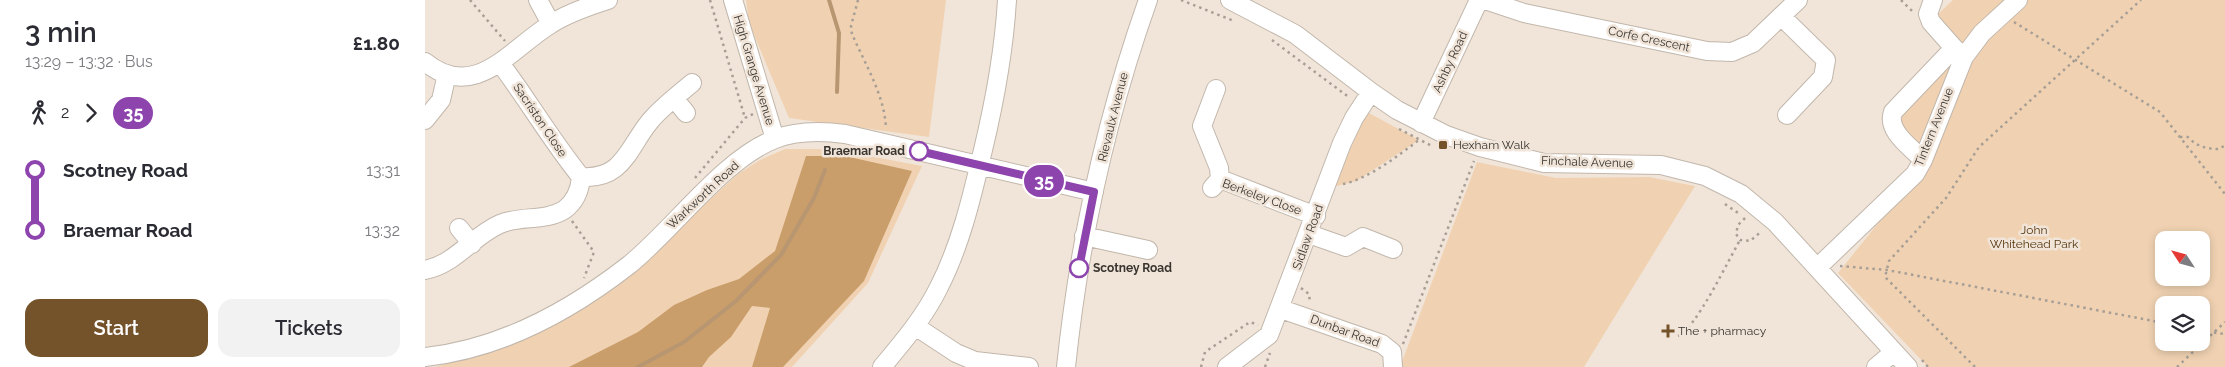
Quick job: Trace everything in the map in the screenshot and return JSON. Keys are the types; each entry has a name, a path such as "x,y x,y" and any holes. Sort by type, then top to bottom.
{"street":[{"path":"538,0 551,24"},
{"path":"425,62 447,74 459,77 484,73 551,24 565,16 608,0"},
{"name":"High Grange Avenue","path":"733,0 738,22 775,139"},
{"path":"882,367 915,326 939,287 963,229 995,98 1005,36 1007,0"},
{"name":"Rievaulx Avenue","path":"1066,367 1084,236 1126,68 1148,0"},
{"name":"Finchale Avenue","path":"1230,0 1295,34 1420,132 1544,163 1661,165 1705,176 1741,194 1757,205 1824,262 1894,352 1908,367"},
{"name":"Ashby Road","path":"1420,132 1479,0"},
{"name":"Corfe Crescent","path":"1485,0 1524,13 1707,51 1732,52 1753,43 1798,0"},
{"path":"1923,160 1892,128 1890,120 1893,112 1959,52 1931,22 1928,14 1933,0"},
{"name":"Tintern Avenue","path":"1824,262 1905,186 1923,160 1959,52 2018,0"},
{"path":"1781,16 1826,60 1823,76 1787,114"},
{"name":"Sacriston Close","path":"507,57 525,96 548,134 581,177"},
{"path":"425,120 441,100 447,74"},
{"path":"425,270 443,264 501,224 549,217 564,210 572,203 581,177 592,178 612,172 623,163 650,122 691,83"},
{"name":"Berkeley Close","path":"1216,89 1203,126 1219,168 1216,184 1315,216"},
{"name":"Sidlaw Road","path":"1227,367 1264,341 1271,330 1281,309 1342,143 1371,92"},
{"path":"674,98 686,112"},
{"name":"Warkworth Road","path":"425,357 460,351 495,341 547,319 590,294 631,263 738,162 775,139 822,131 887,143 1094,192"},
{"path":"459,228 472,244"},
{"path":"1309,234 1346,247 1363,237 1393,249"},
{"path":"1084,236 1148,250"},
{"name":"Dunbar Road","path":"1281,309 1382,344 1393,359"},
{"path":"915,326 956,353 975,361 1029,367"},
{"path":"1876,367 1894,352"}],"path":[{"path":"470,0 507,57"},
{"path":"711,0 745,118"},
{"path":"858,0 851,26 851,34 886,115 887,143"},
{"path":"1975,367 1885,277 1889,261 1947,198 1979,147 2141,0"},
{"path":"2004,11 2017,26 2077,59 2160,112 2225,194"},
{"path":"691,183 745,118 767,109"},
{"path":"1340,185 1355,182 1420,132"},
{"path":"2180,137 2188,137 2194,143 2207,149 2220,150 2225,145"},
{"path":"1393,359 1402,347 1480,147"},
{"path":"564,210 595,252 581,283 589,278"},
{"path":"1740,240 1736,234 1738,225 1745,218"},
{"path":"1740,240 1750,241 1762,231"},
{"path":"1678,336 1683,334 1702,308 1740,240"},
{"path":"1824,262 1840,266 1887,270 2155,322"},
{"path":"1290,284 1304,289 1309,294 1313,308 1310,319"},
{"path":"1201,367 1205,352 1251,322 1271,330"},
{"path":"2177,367 2225,322"},
{"path":"2210,332 2225,334"}],"green space":[{"path":"746,0 946,0 929,137 789,118 749,23"},
{"name":"John Whitehead Park","path":"1953,0 2225,0 2225,367 1928,367 1838,273 1925,165 1923,160 1881,119 1946,51 1925,26"},
{"path":"1367,112 1419,140 1356,181 1333,187"},
{"path":"785,149 832,149 922,166 868,283 792,367 435,367 475,355 664,241 738,174 760,160"},
{"path":"1477,162 1556,178 1649,177 1695,186 1584,367 1400,367"}],"shaded area":[{"path":"806,156 845,156 912,171 864,281 783,367 752,367 770,308 752,306 731,337 709,357 702,367 569,367 638,332 674,305 707,290 739,279 775,251"}],"waterway":[{"path":"829,0 839,33 837,92"},
{"path":"638,367 684,342 736,301 781,255 814,198 825,170"}],"bus line":[{"name":"35","path":"919,151 1094,192 1079,268"}],"place":[{"name":"Hexham Walk","path":"1443,145"},
{"name":"Braemar Road","path":"919,151"},
{"name":"Scotney Road","path":"1079,268"},
{"name":"The + pharmacy","path":"1668,331"}]}
